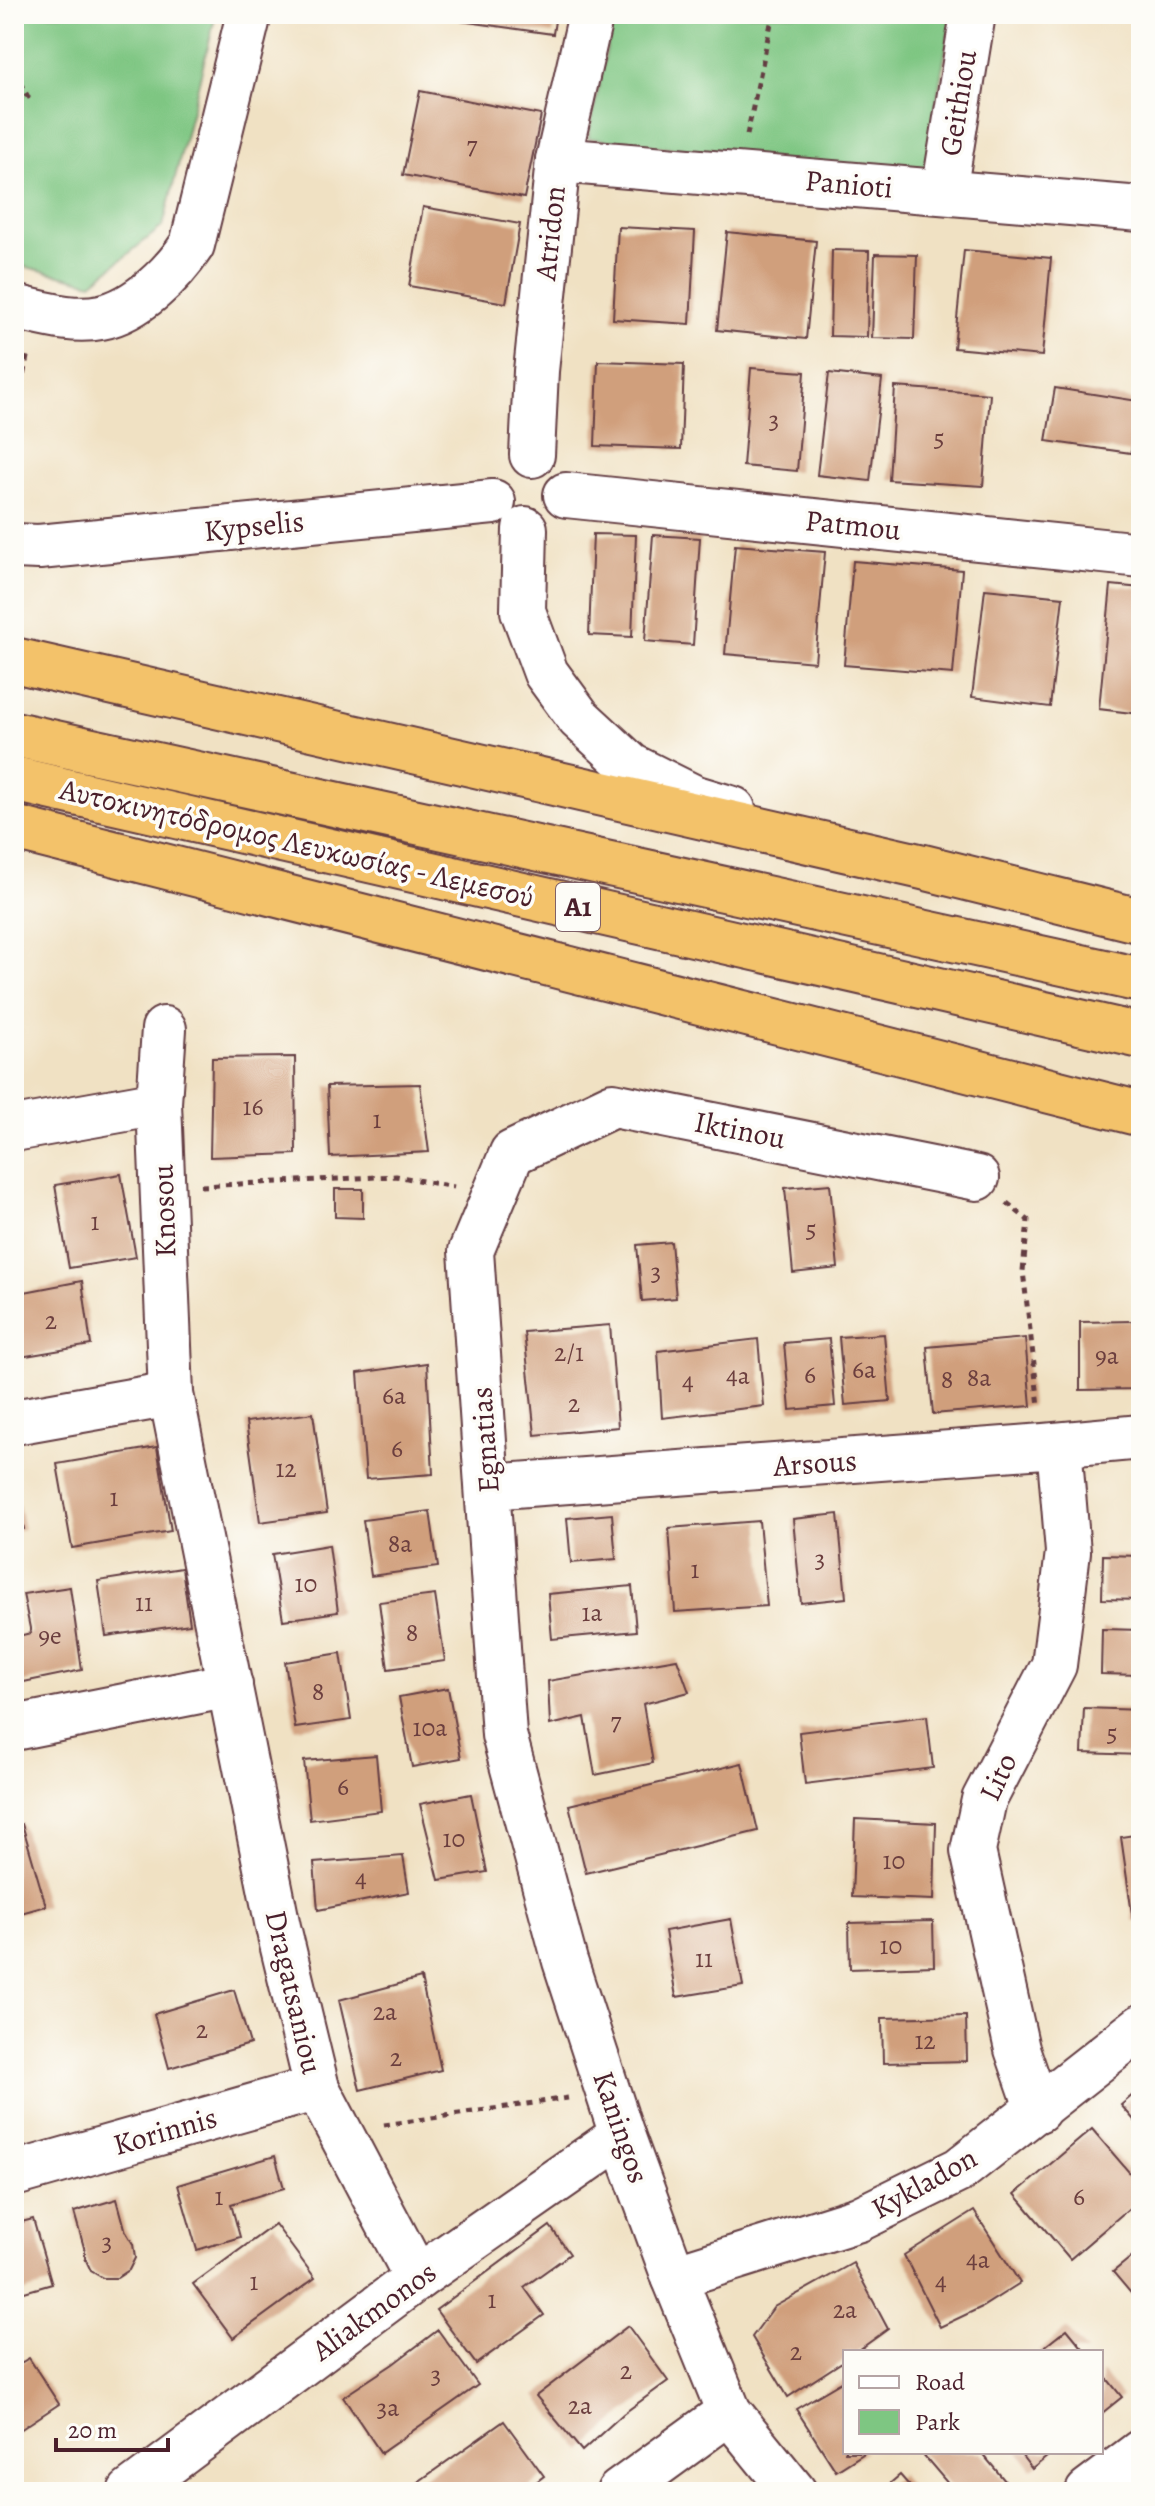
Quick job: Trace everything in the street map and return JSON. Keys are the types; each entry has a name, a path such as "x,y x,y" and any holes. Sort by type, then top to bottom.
{"highway":[{"path":"14,660 923,867 1141,921"},
{"name":"Αυτοκινητόδρομος Λευκωσίας - Λεμεσού","path":"14,734 1141,980"},
{"name":"Αυτοκινητόδρομος Λευκωσίας - Λεμεσού","path":"14,779 1141,1036"},
{"path":"14,828 1141,1114"}],"street":[{"path":"25,310 66,318 101,317 127,306 178,266 192,245 249,14"},
{"name":"Atridon","path":"532,455 536,371 558,160 591,14"},
{"name":"Geithiou","path":"944,192 973,14"},
{"name":"Panioti","path":"558,160 1141,209"},
{"path":"509,516 540,528 553,520 562,509 566,495 558,468 546,459 532,455 518,457 505,463 496,474 491,488 509,516 523,611 546,673 579,718 631,766 693,797 923,867"},
{"name":"Patmou","path":"566,495 1141,555"},
{"name":"Kypselis","path":"14,546 39,547 509,516"},
{"name":"Knosou","path":"164,1029 159,1103 171,1394"},
{"path":"14,1129 159,1103"},
{"name":"Iktinou","path":"512,1153 613,1105 977,1178"},
{"name":"Egnatias","path":"504,1735 471,1251 512,1153"},
{"path":"14,1422 171,1394"},
{"name":"Dragatsaniou","path":"171,1394 278,1927 317,2088 417,2278"},
{"name":"Arsous","path":"489,1487 1141,1437"},
{"name":"Lito","path":"1038,2110 1017,2049 973,1851 984,1800 1054,1665 1068,1552 1051,1446"},
{"path":"14,1728 230,1685"},
{"name":"Kaningos","path":"504,1735 565,1961 622,2135 674,2277 729,2412 794,2492"},
{"name":"Kykladon","path":"674,2277 859,2219 959,2170 1141,2027"},
{"name":"Korinnis","path":"14,2174 317,2088"},
{"name":"Aliakmonos","path":"130,2492 417,2278 622,2135"},
{"path":"619,2492 729,2412"},
{"path":"1088,2492 1141,2452"}],"path":[{"path":"739,175 773,14"},
{"path":"14,72 28,97 14,103"},
{"path":"14,421 25,310"},
{"path":"163,1188 396,1176 494,1195"},
{"path":"977,1178 1028,1220 1023,1271 1051,1446"},
{"path":"340,2132 608,2092"}],"green space":[{"path":"14,14 216,14 163,226 92,283 14,264"},
{"path":"614,14 952,14 923,179 588,138"}],"building":[{"path":"461,14 556,14 553,34 460,21"},
{"path":"420,91 541,115 524,198 403,175"},
{"path":"423,207 520,224 506,303 409,286"},
{"path":"618,227 695,231 690,324 613,319"},
{"path":"727,232 816,241 806,339 717,330"},
{"path":"832,250 869,251 867,337 830,336"},
{"path":"964,250 1051,258 1042,356 954,348"},
{"path":"875,254 917,255 914,339 872,338"},
{"path":"598,361 684,364 681,449 595,446"},
{"path":"751,368 805,372 797,471 743,466"},
{"path":"829,373 882,379 870,481 817,475"},
{"path":"895,387 990,394 983,486 889,480"},
{"path":"1055,388 1138,401 1131,453 1046,441"},
{"path":"593,534 636,535 632,637 589,635"},
{"path":"653,535 700,538 693,645 645,641"},
{"path":"735,545 825,552 815,662 725,654"},
{"path":"853,561 962,570 953,674 844,665"},
{"path":"1111,585 1141,588 1141,714 1099,709"},
{"path":"985,589 1063,597 1050,707 972,697"},
{"path":"295,1057 296,1154 210,1157 212,1058"},
{"path":"420,1084 429,1152 330,1157 327,1086"},
{"path":"121,1174 136,1257 69,1268 55,1185"},
{"path":"830,1184 838,1268 793,1273 785,1188"},
{"path":"335,1189 363,1189 363,1218 335,1217"},
{"path":"671,1242 676,1298 642,1301 637,1245"},
{"path":"82,1281 91,1345 14,1358 14,1294"},
{"path":"1141,1321 1141,1389 1080,1390 1080,1322"},
{"path":"610,1325 618,1427 535,1435 524,1332"},
{"path":"884,1334 890,1401 845,1405 839,1337"},
{"path":"1025,1338 1031,1406 933,1414 927,1347"},
{"path":"758,1339 764,1406 662,1418 658,1351"},
{"path":"829,1339 835,1406 790,1410 784,1343"},
{"path":"427,1363 433,1474 366,1479 358,1373"},
{"path":"313,1413 327,1513 260,1522 246,1422"},
{"path":"157,1447 171,1531 72,1548 57,1464"},
{"path":"14,1483 24,1529 14,1531"},
{"path":"430,1511 438,1567 371,1576 363,1520"},
{"path":"612,1514 616,1559 571,1563 567,1518"},
{"path":"838,1514 846,1598 801,1603 793,1519"},
{"path":"759,1521 767,1606 675,1612 669,1528"},
{"path":"329,1545 338,1612 283,1620 272,1554"},
{"path":"1103,1555 1141,1556 1141,1600 1102,1599"},
{"path":"182,1568 190,1624 106,1636 98,1581"},
{"path":"632,1586 636,1631 552,1639 548,1594"},
{"path":"70,1587 82,1670 14,1684 14,1637 31,1633 23,1594"},
{"path":"435,1595 445,1661 388,1669 379,1602"},
{"path":"1102,1629 1141,1630 1141,1675 1101,1674"},
{"path":"341,1653 351,1720 295,1728 285,1662"},
{"path":"677,1659 689,1692 643,1704 653,1763 595,1775 585,1717 550,1725 548,1681"},
{"path":"448,1688 461,1758 412,1767 399,1697"},
{"path":"1084,1708 1141,1710 1141,1755 1082,1753"},
{"path":"927,1716 933,1768 805,1784 799,1732"},
{"path":"376,1755 381,1811 310,1820 304,1761"},
{"path":"742,1763 758,1831 586,1873 569,1805"},
{"path":"471,1794 487,1872 439,1880 420,1804"},
{"path":"855,1819 936,1823 934,1900 852,1897"},
{"path":"22,1824 46,1906 14,1915 14,1826"},
{"path":"1141,1834 1141,1919 1133,1921 1121,1837"},
{"path":"403,1856 409,1892 318,1910 314,1863"},
{"path":"731,1919 743,1986 676,1997 665,1931"},
{"path":"933,1921 934,1966 850,1969 849,1923"},
{"path":"421,1978 441,2070 360,2090 339,2000"},
{"path":"234,1990 250,2044 169,2068 154,2014"},
{"path":"966,2016 967,2061 883,2063 882,2018"},
{"path":"1141,2088 1141,2128 1121,2105"},
{"path":"1092,2129 1141,2186 1141,2198 1070,2259 1015,2194"},
{"path":"275,2156 284,2188 231,2204 240,2237 197,2250 178,2185"},
{"path":"117,2199 135,2258 129,2270 117,2278 103,2278 91,2271 85,2258 74,2212"},
{"path":"974,2211 1020,2283 982,2307 940,2327 904,2255"},
{"path":"33,2219 52,2284 14,2295 14,2224"},
{"path":"275,2224 315,2278 233,2338 193,2284"},
{"path":"550,2226 570,2254 524,2287 544,2315 476,2364 436,2310"},
{"path":"1141,2249 1141,2305 1113,2272"},
{"path":"853,2263 888,2329 859,2350 843,2350 843,2361 788,2397 752,2337 774,2307"},
{"path":"628,2326 668,2381 623,2414 582,2451 536,2396"},
{"path":"1067,2329 1084,2350 1041,2350"},
{"path":"438,2330 478,2385 381,2453 343,2397"},
{"path":"29,2358 59,2404 14,2434 14,2367"},
{"path":"1103,2373 1122,2397 1103,2412"},
{"path":"843,2381 843,2454 863,2454 836,2471 796,2409"},
{"path":"504,2421 544,2476 523,2492 404,2492"},
{"path":"923,2454 983,2454 1011,2488 1007,2492 955,2492"},
{"path":"1021,2454 1051,2454 1032,2469"},
{"path":"900,2475 915,2492 880,2492"}]}
